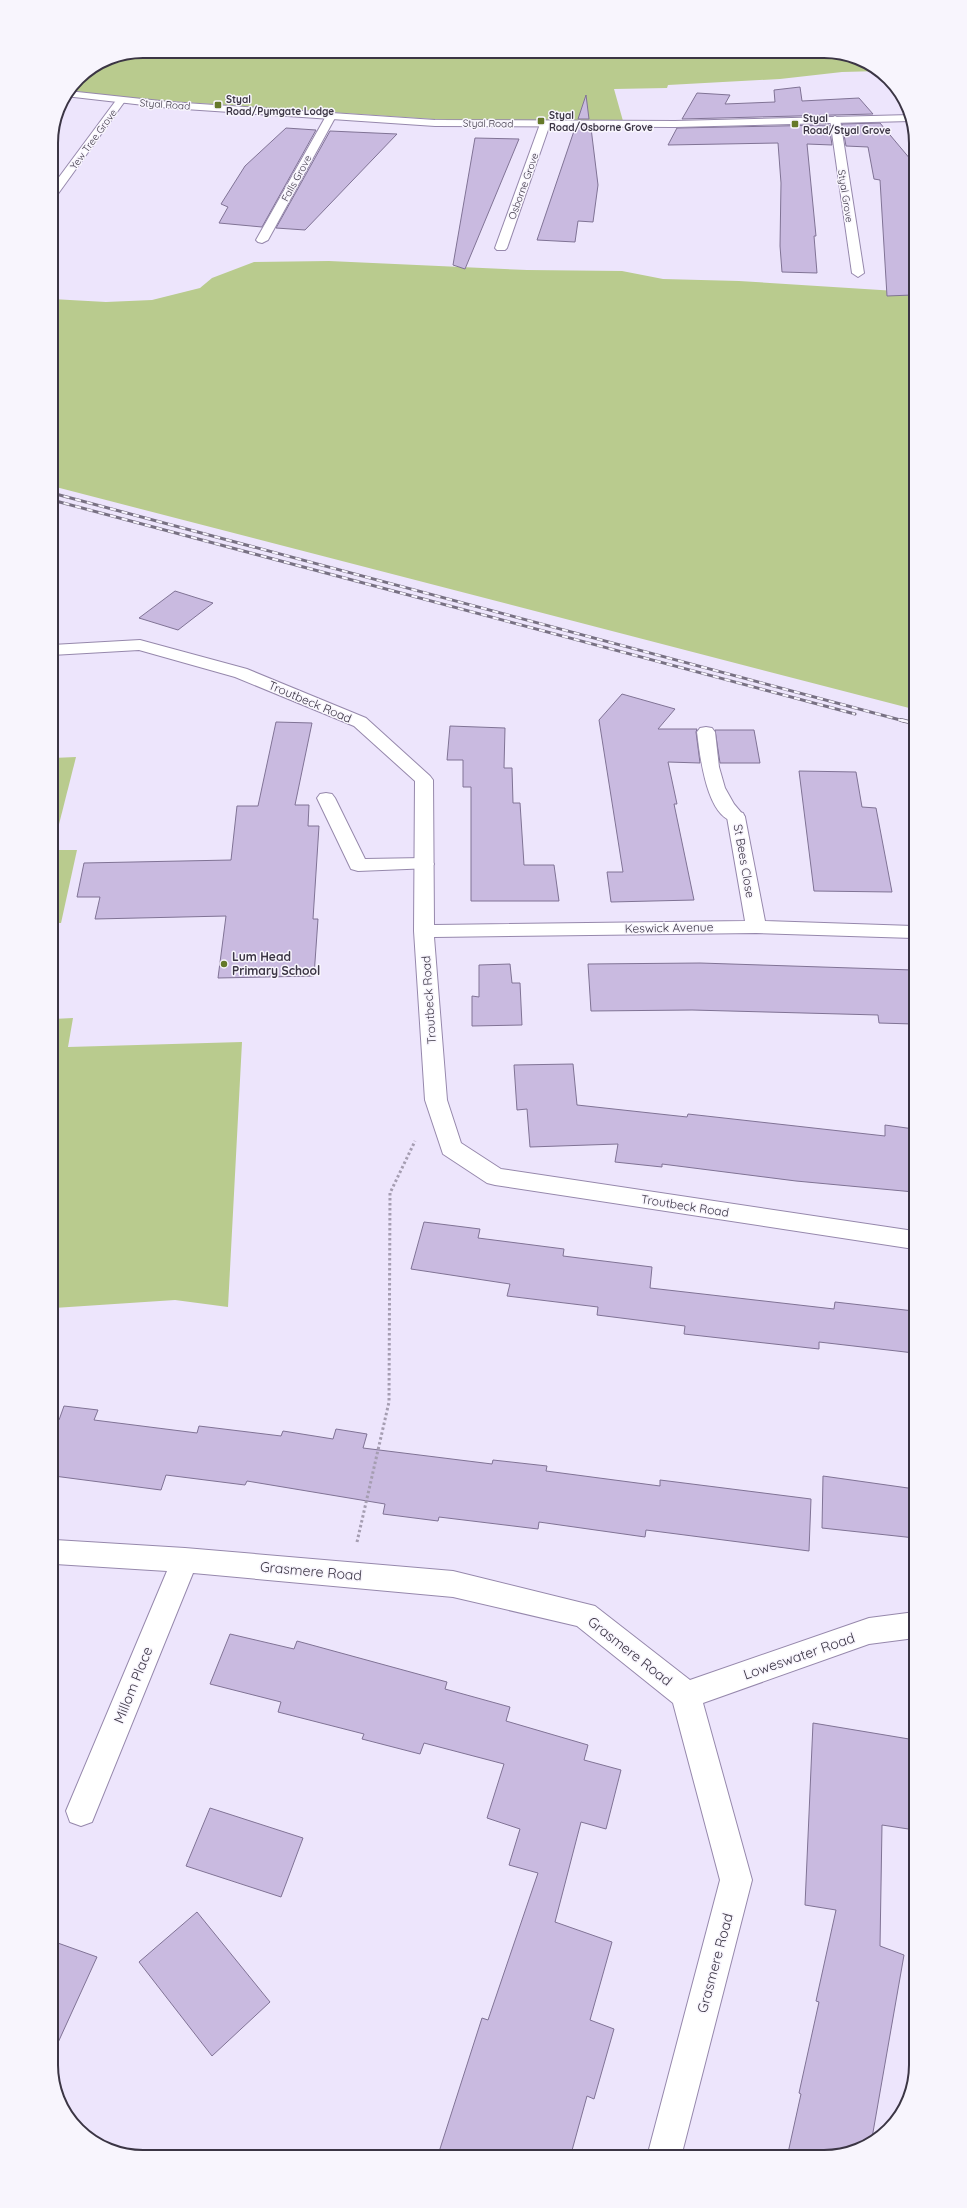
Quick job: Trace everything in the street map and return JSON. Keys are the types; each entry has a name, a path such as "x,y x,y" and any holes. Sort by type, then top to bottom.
{"street":[{"name":"Styal Road","path":"73,95 120,101 435,122 675,124 905,118"},
{"name":"Yew Tree Grove","path":"58,186 120,101"},
{"name":"Falls Grove","path":"262,240 331,116"},
{"name":"Styal Grove","path":"835,119 858,273"},
{"name":"Osborne Grove","path":"501,248 545,124"},
{"name":"Troutbeck Road","path":"58,650 140,645 241,673 360,722 424,780 424,931 436,1100 451,1148 495,1177 909,1239"},
{"name":"St Bees Close","path":"706,732 714,786 721,802 736,817 756,927"},
{"path":"326,798 358,865 424,864"},
{"name":"Keswick Avenue","path":"424,931 756,927 909,932"},
{"name":"Grasmere Road","path":"58,1552 185,1560 453,1584 585,1615 686,1696 736,1880 666,2150"},
{"name":"Millom Place","path":"81,1811 185,1560"},
{"name":"Loweswater Road","path":"686,1696 869,1631 909,1626"}],"path":[{"path":"349,1574 389,1402 390,1193 436,1100"}],"green space":[{"path":"143,58 829,58 856,64 869,71 842,72 780,79 668,85 667,88 614,89 623,121 447,120 123,98 76,91 87,79 105,67 121,61"},
{"path":"329,261 527,270 622,271 663,279 739,281 909,292 909,708 58,488 58,299 106,302 152,300 200,288 212,278 254,262"},
{"path":"76,757 58,828 58,758"},
{"path":"58,850 77,850 61,923 58,923"},
{"path":"73,1018 68,1047 242,1042 228,1307 175,1300 58,1308 58,1019"}],"building":[{"path":"800,87 802,101 859,98 873,114 682,119 697,93 730,95 725,104 775,102 774,90"},
{"path":"586,95 589,119 578,119"},
{"path":"880,123 909,158 909,295 887,296 880,180 874,179 868,147 846,146 842,124"},
{"path":"829,125 832,145 807,144 816,236 814,236 817,273 782,272 780,246 781,183 778,143 668,145 677,128"},
{"path":"286,128 316,130 262,227 219,223 228,207 221,204 245,166"},
{"path":"575,128 591,128 598,185 593,222 578,221 575,242 537,240"},
{"path":"330,131 397,134 305,230 276,228"},
{"path":"475,138 519,139 465,269 453,265"},
{"path":"175,591 213,603 178,630 139,618"},
{"path":"622,694 675,709 658,729 697,729 696,732 700,763 668,762 677,804 674,804 694,900 611,902 607,872 623,872 599,720"},
{"path":"276,722 312,723 295,805 309,805 308,826 319,826 313,919 318,919 314,976 218,978 226,916 95,919 100,897 77,897 84,863 231,860 237,806 258,806"},
{"path":"450,726 505,728 504,768 512,768 513,803 520,803 524,865 554,865 559,901 471,901 471,787 463,787 463,760 447,760"},
{"path":"715,730 754,730 760,763 720,763"},
{"path":"799,771 856,772 862,807 876,808 892,892 814,891"},
{"path":"700,963 909,970 909,1024 879,1023 878,1015 692,1010 591,1011 588,964"},
{"path":"510,964 512,983 520,983 522,1025 472,1026 472,996 479,997 479,965"},
{"path":"573,1064 577,1105 687,1117 688,1114 885,1136 885,1125 909,1128 909,1192 796,1181 662,1164 662,1167 615,1162 618,1144 530,1147 527,1109 517,1110 514,1065"},
{"path":"424,1222 480,1229 478,1238 564,1249 563,1256 652,1267 650,1288 834,1309 835,1302 909,1310 909,1352 819,1342 819,1349 684,1334 685,1326 597,1315 598,1307 507,1296 510,1284 411,1269"},
{"path":"64,1406 98,1410 94,1420 197,1433 199,1426 281,1436 283,1431 333,1439 336,1429 367,1434 363,1448 492,1464 493,1460 547,1466 546,1471 660,1486 660,1480 811,1499 809,1551 646,1530 645,1537 539,1522 538,1529 439,1517 438,1521 383,1514 385,1504 247,1481 245,1485 166,1475 161,1490 58,1477 59,1420"},
{"path":"823,1476 909,1488 909,1537 822,1528"},
{"path":"230,1634 294,1649 297,1641 447,1682 445,1689 510,1707 506,1721 588,1745 584,1760 621,1770 606,1829 581,1822 555,1922 612,1942 590,2020 614,2029 594,2099 587,2096 572,2150 440,2150 482,2018 488,2020 538,1873 509,1865 520,1829 487,1818 504,1764 424,1743 420,1754 362,1739 364,1734 278,1712 281,1702 210,1684"},
{"path":"813,1723 909,1739 909,1829 882,1825 880,1946 904,1955 873,2135 862,2141 846,2147 835,2149 789,2150 801,2094 799,2093 819,2002 816,2001 836,1910 805,1905"},
{"path":"210,1808 303,1838 281,1897 186,1866"},
{"path":"197,1912 270,2002 212,2056 139,1962"},
{"path":"58,1943 97,1957 58,2043"}],"railway":[{"path":"58,495 904,721"},
{"path":"58,502 855,714"},
{"path":"901,720 909,722"}],"place":[{"name":"Styal Road/Pymgate Lodge","path":"218,105"},
{"name":"Styal Road/Osborne Grove","path":"541,121"},
{"name":"Styal Road/Styal Grove","path":"795,124"},
{"name":"Lum Head Primary School","path":"224,964"}]}
